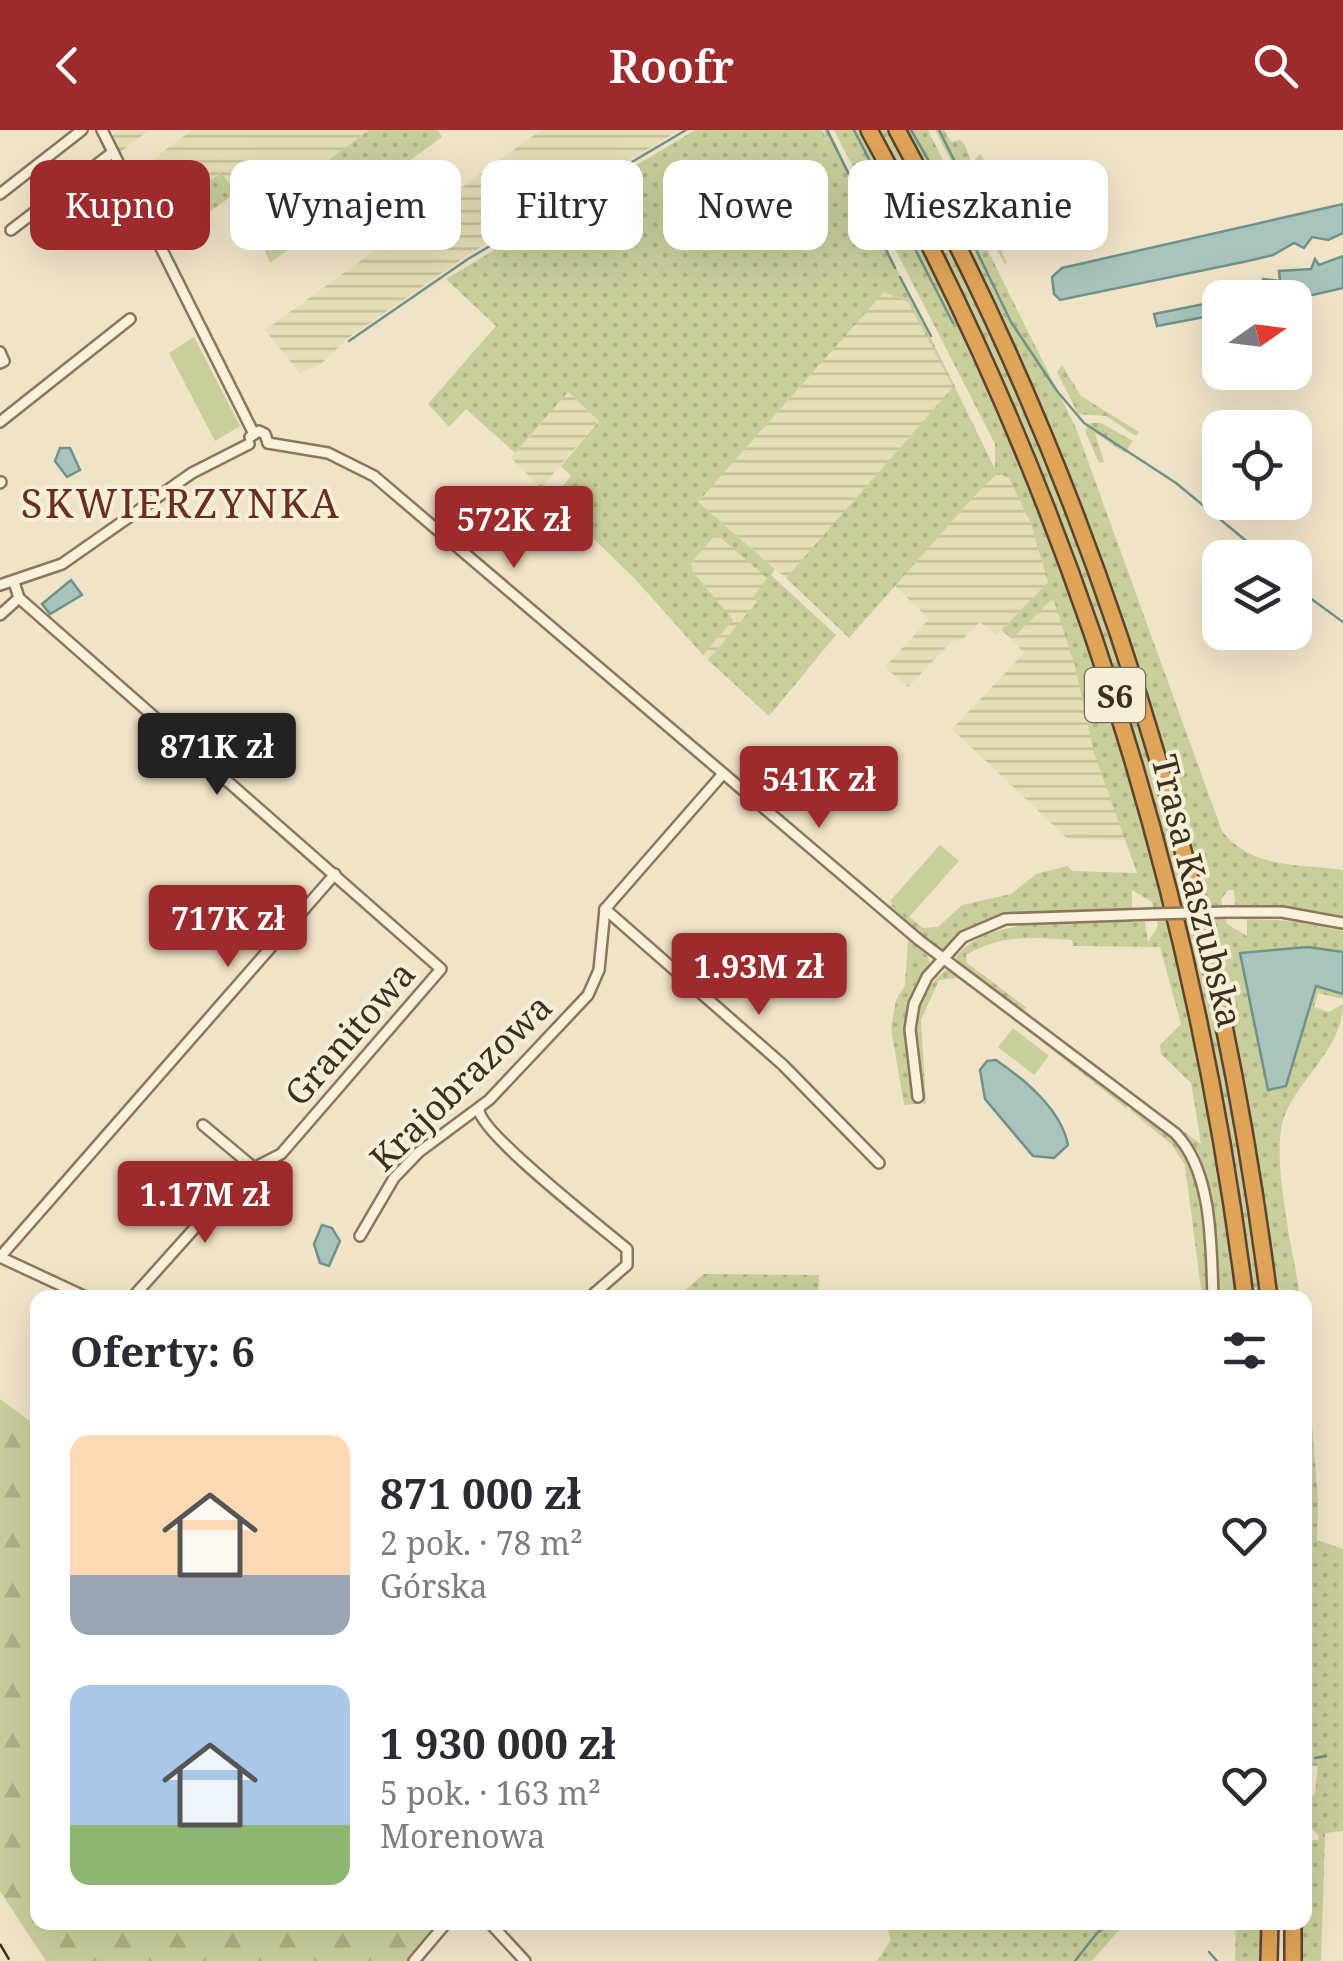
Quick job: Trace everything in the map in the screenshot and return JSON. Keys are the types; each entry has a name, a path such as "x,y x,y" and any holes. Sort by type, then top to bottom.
{"highway":[{"name":"Trasa Kaszubska","path":"869,130 941,266 1010,414 1056,528 1119,706 1192,978 1213,1082 1244,1290"},
{"name":"Trasa Kaszubska","path":"897,130 963,256 1032,404 1104,585 1142,699 1215,973 1240,1097 1268,1290"},
{"path":"1269,1961 1270,1930"},
{"path":"1293,1961 1294,1930"}],"street":[{"path":"0,194 82,130"},
{"path":"0,585 82,553 192,473 249,444 253,432 102,130"},
{"path":"12,230 113,152"},
{"path":"0,422 130,319"},
{"path":"253,432 266,434 268,443"},
{"path":"249,444 260,450 268,443"},
{"path":"268,443 328,453 374,476 891,917 1186,1146 1201,1180 1213,1290"},
{"path":"14,582 19,598 335,874 0,1257 71,1290"},
{"path":"0,615 19,598"},
{"path":"722,775 606,909 783,1064 879,1163"},
{"name":"Granitowa","path":"139,1290 252,1167 268,1164 281,1154 441,969 335,874"},
{"name":"Krajobrazowa","path":"360,1236 394,1178 419,1152 479,1110 588,995 599,970 606,909"},
{"path":"918,1098 911,1016 923,985 943,958 973,930 1005,919 1227,912 1282,912 1343,922"},
{"path":"479,1110 481,1122 502,1142 628,1249 627,1265 598,1290"},
{"path":"203,1125 252,1167"},
{"path":"414,1961 440,1930"},
{"path":"497,1930 526,1961"}],"shaded area":[{"path":"120,130 150,130 119,153 110,137"},
{"path":"192,130 369,130 329,160 230,160 230,186 220,173 210,180 210,160 152,160"},
{"path":"541,130 680,130 629,160 500,160"},
{"path":"481,173 481,247 348,338 321,364 300,373 265,330 375,250 461,250 461,188"},
{"path":"897,277 955,385 786,578 698,502"},
{"path":"568,392 599,420 541,488 511,458"},
{"path":"995,471 1015,475 1049,581 996,635 980,622 960,642 954,639 908,687 885,667 929,619 895,586"},
{"path":"716,534 768,578 757,602 708,660 703,655 732,620 693,572 691,563"},
{"path":"1054,596 1077,660 1127,840 1068,839 952,729 1024,653 1012,639"}],"green space":[{"path":"369,130 438,130 442,137 411,160 329,160"},
{"path":"695,130 822,130 828,141 824,130 829,130 848,169 848,250 888,250 995,469 995,444 896,250 923,250 1021,463 1106,694 1142,811 1200,1050 1238,1290 1217,1290 1209,1192 1198,1153 1182,1132 1128,1090 1201,1144 1191,1083 1161,1054 1160,1045 1181,1024 1160,947 1073,946 1072,940 1030,938 992,943 966,955 967,963 1027,1008 1022,1011 959,966 956,957 971,943 992,933 1043,923 1145,922 1148,942 1158,926 1152,902 1132,890 1132,911 1001,917 970,929 942,951 887,909 892,903 923,928 938,927 962,905 1011,894 1036,874 1067,866 1073,871 1137,873 1094,753 1075,666 1053,598 1012,639 1001,630 1048,582 1030,521 1009,478 998,473 978,492 849,638 786,578 953,387 909,303 884,292 698,502 775,569 771,575 836,635 769,716 708,660 757,602 754,596 767,578 716,534 691,563 693,572 733,620 703,655 635,579 552,498 571,476 561,466 599,421 568,392 515,453 466,409 449,427 428,404 496,326 446,279 494,250 643,250 643,161"},
{"path":"834,130 861,130 877,160 849,160"},
{"path":"875,130 891,130 906,160 890,160"},
{"path":"905,130 928,130 943,160 920,160"},
{"path":"935,130 944,130 951,142 960,140 971,160 950,160"},
{"path":"221,173 230,185 230,197 210,212 210,181"},
{"path":"265,250 288,250 270,263"},
{"path":"936,250 951,250 1014,378 1108,612 1211,974 1264,1290 1251,1290 1217,1078 1168,862 1139,756 1069,546 1011,403"},
{"path":"965,250 988,250 1076,428 1222,831 1234,844 1262,859 1343,870 1343,920 1235,908 1234,890 1228,890 1221,900 1227,924 1247,936 1247,919 1292,921 1343,931 1343,999 1318,993 1314,1007 1329,1012 1343,1004 1341,1019 1329,1047 1293,1098 1281,1130 1281,1176 1299,1290 1277,1290 1255,1144 1225,992 1189,843 1145,697 1095,552 1039,409"},
{"path":"194,337 240,426 215,441 169,353"},
{"path":"1062,365 1081,396 1139,432 1136,436 1106,416 1078,414 1057,372"},
{"path":"1090,423 1101,423 1133,441 1125,453 1095,433 1104,462 1099,463 1085,431"},
{"path":"940,845 959,861 909,917 890,901"},
{"path":"908,940 928,956 931,968 916,999 910,1034 916,1104 904,1105 891,1028 896,1000 905,985"},
{"path":"946,970 955,971 997,1004 957,978 939,980 921,1020 926,1103 923,1104 916,1047 918,1013 932,983"},
{"path":"1011,1013 1129,1103 1126,1108 1008,1015"},
{"path":"1013,1028 1049,1056 1034,1075 998,1047"},
{"path":"1135,1106 1182,1144 1195,1169 1210,1290 1201,1290 1185,1165 1172,1145 1130,1110"},
{"path":"704,1274 819,1275 818,1290 685,1290"},
{"path":"0,1399 30,1421 30,1930 438,1930 410,1961 46,1961 0,1891"},
{"path":"1312,1423 1317,1540 1343,1549 1343,1831 1325,1833 1321,1961 1301,1961 1302,1930 1312,1930 1312,1840 1319,1836 1312,1829 1312,1796 1318,1766 1312,1766"},
{"path":"888,1930 1119,1930 1092,1961 877,1961 891,1940"},
{"path":"1236,1930 1262,1930 1262,1961 1235,1961"}],"water":[{"path":"1343,204 1343,233 1328,240 1312,237 1304,248 1294,243 1273,255 1060,300 1054,294 1052,277 1062,268"},
{"path":"1343,256 1343,288 1312,295 1312,280 1280,280 1279,271 1311,269 1315,259 1319,265"},
{"path":"1202,304 1202,317 1157,326 1154,314"},
{"path":"60,448 70,448 80,470 67,477 55,461"},
{"path":"71,580 82,595 50,614 42,604"},
{"path":"1308,947 1343,952 1343,994 1316,986 1286,1086 1268,1090 1240,953"},
{"path":"996,1060 1030,1086 1058,1119 1068,1145 1054,1158 1033,1156 985,1099 980,1070 987,1061"},
{"path":"322,1225 332,1228 340,1241 329,1266 320,1263 314,1244"}],"waterway":[{"path":"349,341 468,259 686,130"},
{"path":"827,130 895,268"},
{"path":"854,130 953,323"},
{"path":"911,130 954,204 1011,322 1057,391 1084,423 1176,483 1245,540"},
{"path":"939,130 954,160"},
{"path":"900,277 931,336"},
{"path":"1312,599 1343,622"},
{"path":"1315,1758 1326,1756"},
{"path":"1075,1961 1102,1930"},
{"path":"1209,1952 1217,1961"}],"railway":[{"path":"0,1944 10,1961"}],"district":[{"name":"SKWIERZYNKA","path":"181,502"}]}
